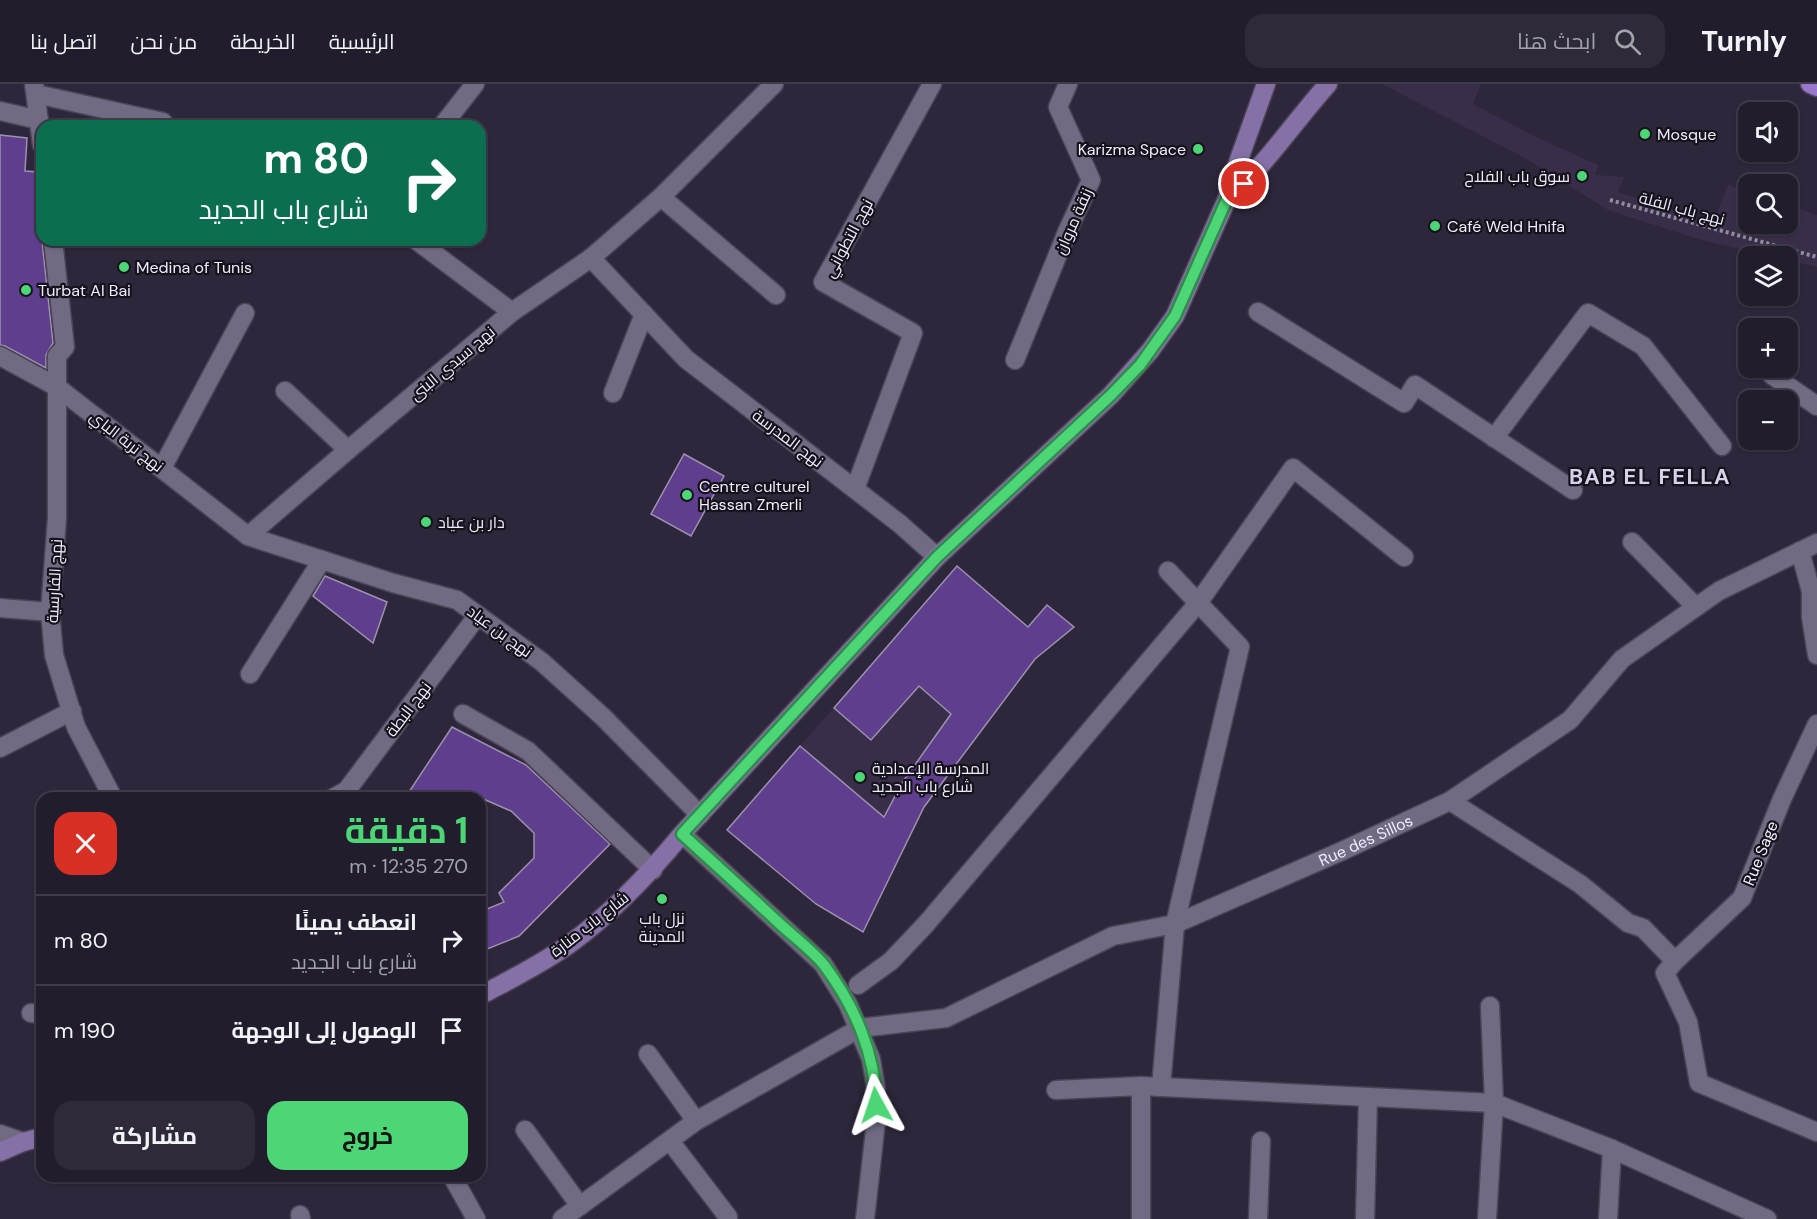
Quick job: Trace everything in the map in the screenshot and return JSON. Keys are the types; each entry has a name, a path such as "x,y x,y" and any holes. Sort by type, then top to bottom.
{"main road":[{"name":"شارع باب منارة","path":"486,992 569,944 612,910 653,870 682,834 937,557 1140,365 1175,316 1227,199 1266,84"},
{"path":"1227,199 1269,157 1328,84"},
{"path":"1810,84 1817,87"},
{"path":"0,1152 36,1139"}],"street":[{"path":"447,120 475,84"},
{"name":"نهج سيدي البنى","path":"248,536 512,312 591,258 661,197 774,84"},
{"name":"نهج التطواني","path":"855,489 913,333 823,282 932,84"},
{"name":"زنقة مروان","path":"1015,360 1067,232 1091,180 1058,107 1068,84"},
{"path":"0,111 39,120 35,89 156,120"},
{"path":"661,197 776,295"},
{"name":"نهج الفارسية","path":"54,246 65,347 57,356 57,518 50,612 54,655 76,727 110,792"},
{"path":"424,246 512,312"},
{"name":"نهج المدرسة","path":"591,258 686,360 900,524 937,557"},
{"path":"1258,312 1404,403 1414,385 1573,490"},
{"path":"162,468 245,313"},
{"path":"1494,438 1588,313 1643,346 1722,446"},
{"path":"613,393 644,314"},
{"name":"نهج تربة الباي","path":"0,356 57,387 248,536"},
{"path":"1776,378 1817,406"},
{"path":"285,391 348,450"},
{"path":"858,985 891,961 926,924 1198,603 1293,468 1404,557"},
{"name":"نهج بن عياد","path":"248,536 393,583 456,600 542,662 603,717 700,815"},
{"path":"1632,542 1696,607"},
{"name":"Rue des Sillos","path":"860,1028 946,1018 1113,936 1175,924 1450,801 1570,720 1622,659 1719,591 1817,543"},
{"path":"1800,551 1811,591 1811,617 1817,655"},
{"path":"250,674 322,560"},
{"path":"1161,1087 1175,924 1240,647 1168,571"},
{"path":"0,608 50,612"},
{"name":"نهج البطة","path":"344,792 478,615"},
{"path":"0,748 72,711"},
{"path":"464,714 528,751 653,870"},
{"name":"Rue Sage","path":"1675,961 1742,898 1782,800 1817,724"},
{"path":"1450,801 1580,884 1628,922 1643,928 1675,961 1665,973 1688,1022 1699,1083 1817,1132"},
{"path":"682,834 823,964 860,1028 871,1059 876,1088 876,1121 865,1219"},
{"path":"1487,1219 1494,1103 1490,1006"},
{"path":"562,1219 696,1121 860,1028"},
{"path":"648,1054 696,1121"},
{"path":"1141,1086 1141,1219"},
{"path":"1056,1090 1141,1086 1494,1103 1612,1149 1767,1219"},
{"path":"1365,1219 1368,1097"},
{"path":"525,1130 580,1206"},
{"path":"0,1134 23,1142"},
{"path":"670,1141 728,1217"},
{"path":"1258,1219 1261,1141"},
{"path":"1608,1219 1612,1149"},
{"path":"455,1182 476,1219"}],"path":[{"name":"نهج باب الفلة","path":"1610,200 1817,257"}],"shaded area":[{"name":"سوق باب الفلاح","path":"1382,84 1481,84 1473,104 1534,136 1598,165 1595,175 1624,177 1618,192 1713,223 1728,185 1738,188 1738,234 1798,234 1798,208 1817,215 1817,267 1798,262 1798,246 1738,246 1738,248 1701,240 1608,210 1523,157"},
{"name":"المدرسة الإعدادية شارع باب الجديد","path":"957,566 1028,627 1047,605 1074,627 1035,659 924,807 863,932 816,904 727,830"}],"building":[{"name":"Turbat Al Bai","path":"0,135 27,138 25,171 36,172 36,246 43,246 53,343 46,355 46,368 0,345"},
{"name":"Centre culturel Hassan Zmerli","path":"684,454 724,476 691,536 651,514"},
{"name":"المدرسة الإعدادية شارع باب الجديد","path":"957,566 1028,627 1047,605 1074,627 1035,659 924,807 863,932 816,904 727,830 800,746 884,817 902,783 951,714 919,686 871,740 834,708"},
{"path":"325,576 387,602 373,643 313,596"},
{"path":"452,727 526,765 610,844 519,936 486,950 486,910 504,902 499,893 534,858 534,833 511,811 486,800 486,792 409,792"}],"place":[{"name":"Mosque","path":"1645,134"},
{"name":"Karizma Space","path":"1198,149"},
{"name":"سوق باب الفلاح","path":"1582,176"},
{"name":"Café Weld Hnifa","path":"1435,226"},
{"name":"Medina of Tunis","path":"124,267"},
{"name":"Turbat Al Bai","path":"26,290"},
{"name":"Centre culturel Hassan Zmerli","path":"687,495"},
{"name":"دار بن عياد","path":"426,522"},
{"name":"المدرسة الإعدادية شارع باب الجديد","path":"860,777"},
{"name":"نزل باب المدينة","path":"662,899"}],"district":[{"name":"BAB EL FELLA","path":"1650,476"}],"route":[{"path":"876,1105 876,1088 871,1059 860,1028 823,964 682,834 937,557 1111,395 1140,365 1175,316 1227,199 1244,184"}]}
